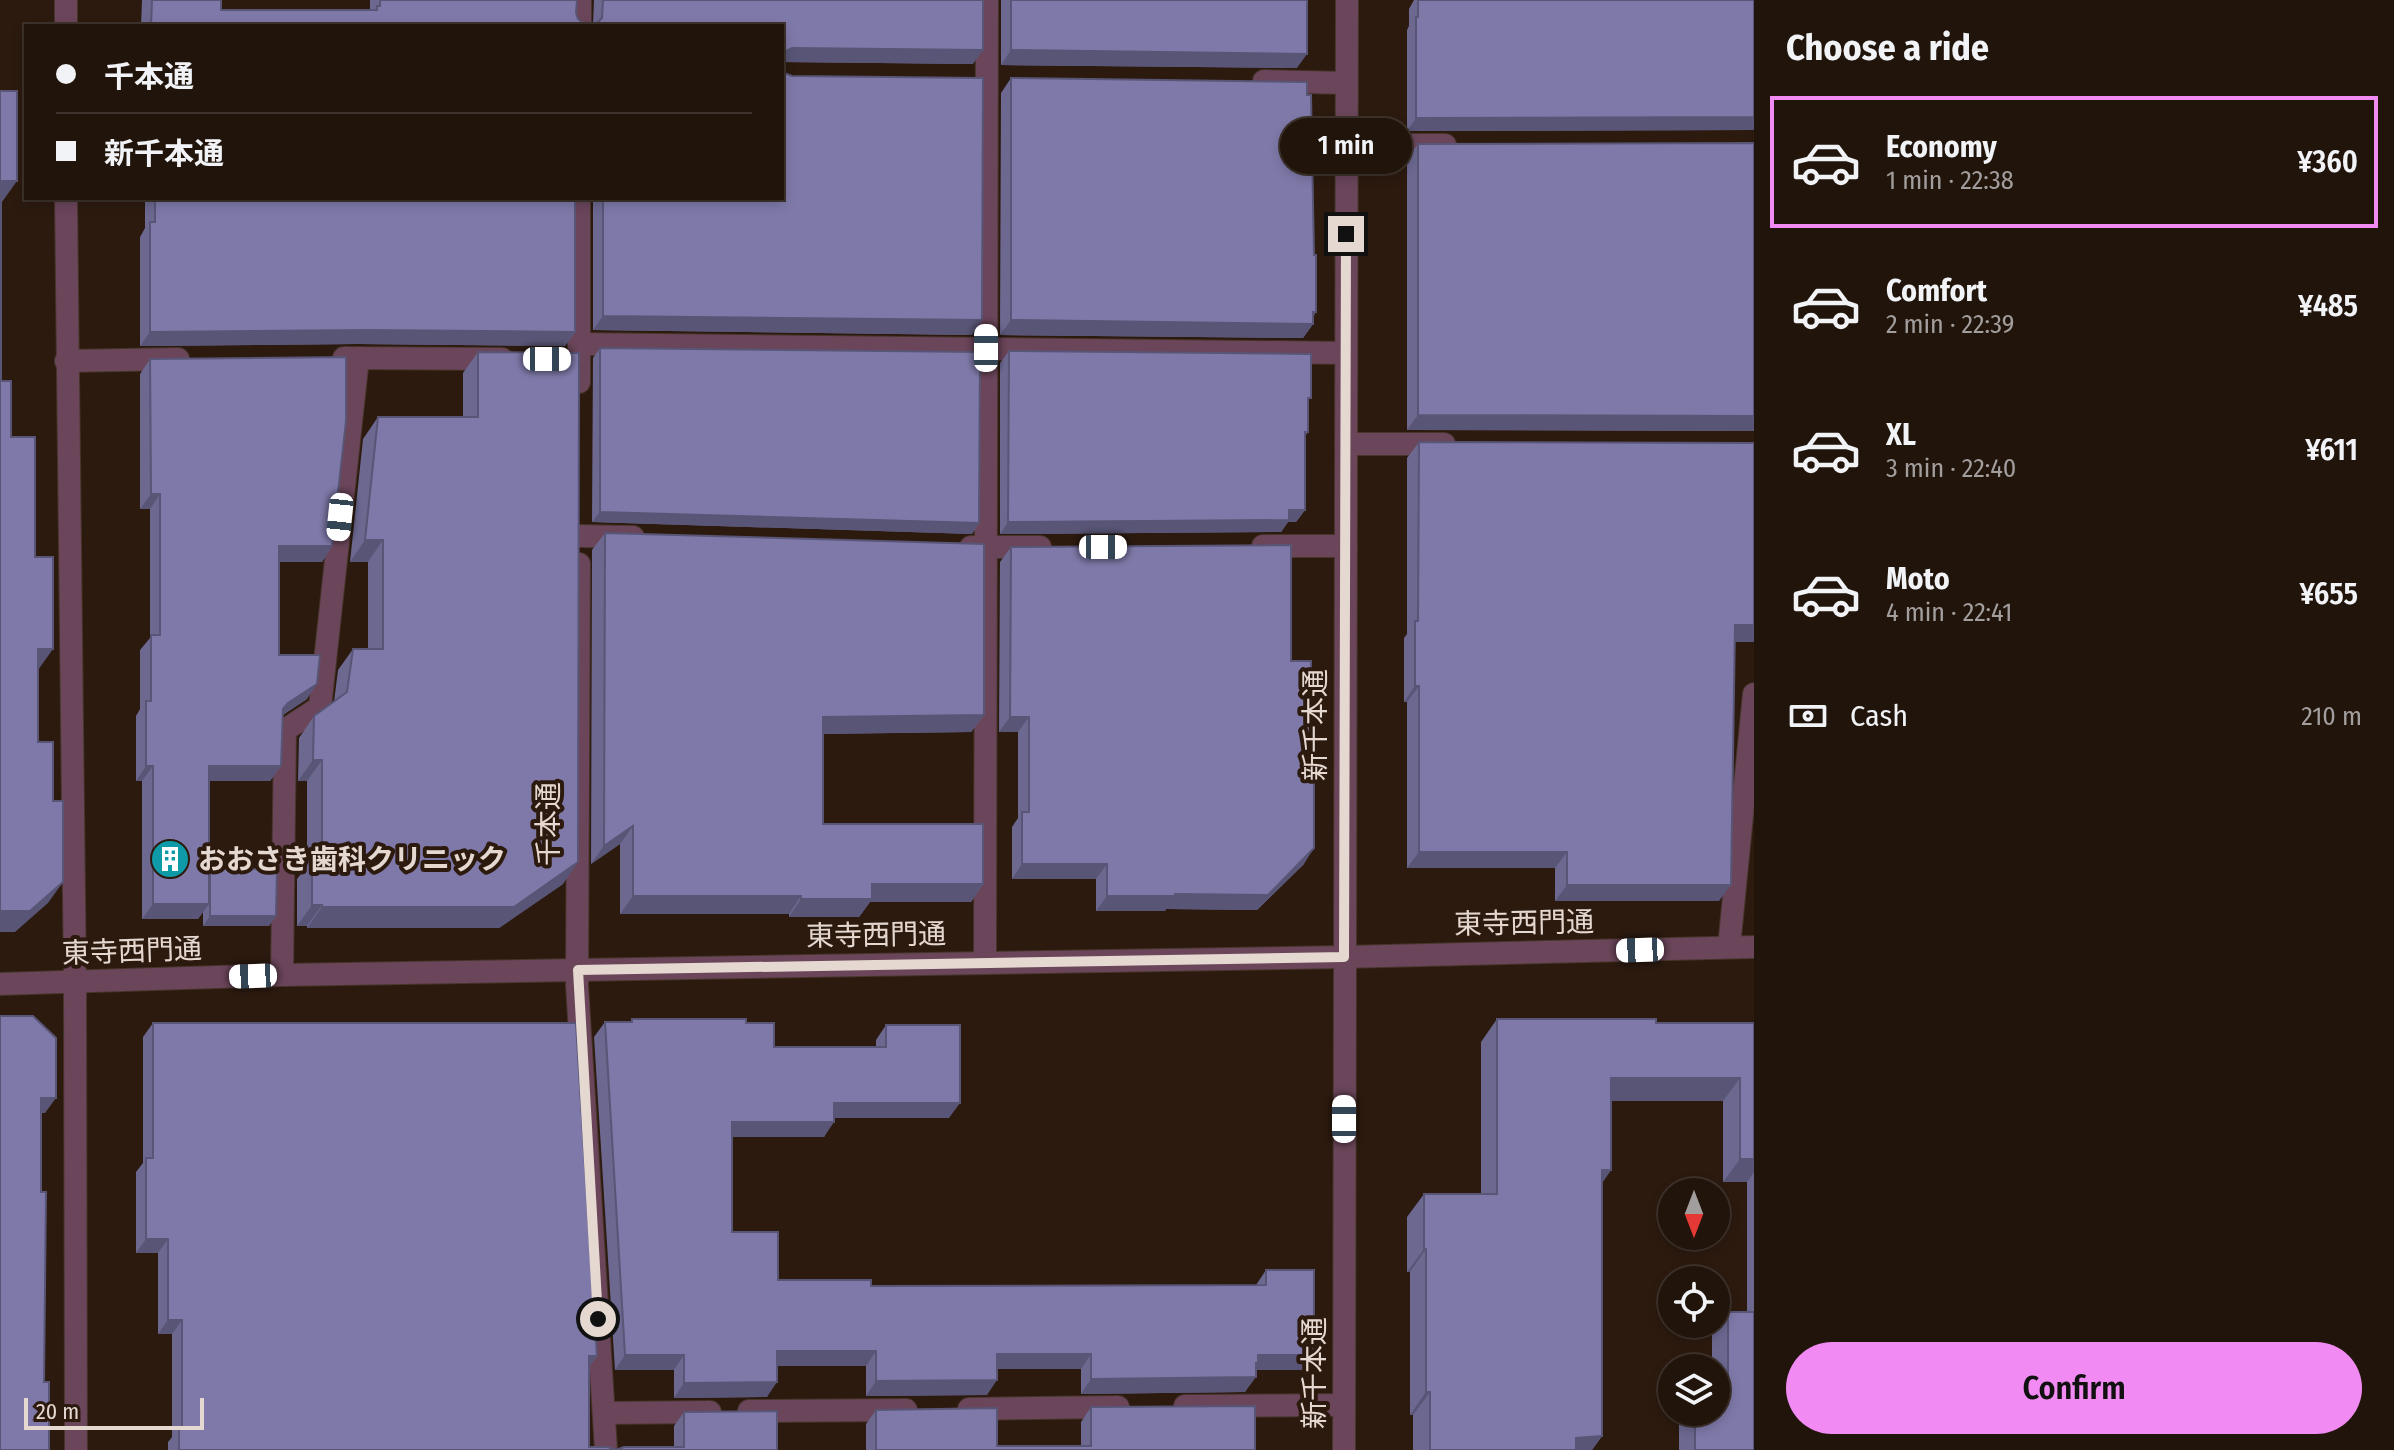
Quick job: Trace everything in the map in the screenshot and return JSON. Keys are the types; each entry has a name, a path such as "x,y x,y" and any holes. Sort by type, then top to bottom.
{"street":[{"path":"66,0 66,24"},
{"path":"580,0 580,24"},
{"path":"985,963 987,0"},
{"name":"新千本通","path":"1344,1450 1347,0"},
{"path":"1248,81 1346,83"},
{"path":"1346,145 1467,145"},
{"path":"66,200 75,983 76,1450"},
{"path":"579,200 574,354 579,408"},
{"path":"574,354 986,348 1346,353"},
{"path":"326,358 516,359"},
{"path":"282,975 285,730 320,707 358,358"},
{"path":"66,361 201,359"},
{"path":"1346,444 1463,444"},
{"name":"千本通","path":"606,1450 578,970 579,528 657,538"},
{"path":"1245,546 1346,546"},
{"path":"955,547 1062,547"},
{"path":"1729,947 1754,694"},
{"name":"東寺西門通","path":"0,984 282,975 1754,947"},
{"path":"954,1409 1344,1405"},
{"path":"604,1413 922,1409"}],"building":[{"path":"152,0 221,0 221,10 377,10 380,0 577,0 576,13 584,24 151,24"},
{"path":"603,0 983,0 983,50 792,48 784,52 784,24 596,24 602,18"},
{"path":"1011,0 1307,0 1307,54 1011,50"},
{"path":"1418,0 1754,0 1754,117 1416,118"},
{"path":"784,73 792,76 983,78 982,320 603,316 603,200 784,200"},
{"path":"1011,78 1307,82 1307,95 1311,95 1316,255 1316,312 1313,312 1313,324 1011,320"},
{"path":"0,91 17,91 17,181 1,181 1,381 11,381 11,437 35,437 35,557 53,557 53,649 38,649 38,742 53,742 53,801 63,801 63,882 30,911 0,911"},
{"path":"1754,143 1754,416 1418,415 1418,144"},
{"path":"155,200 575,200 575,332 150,332 150,222 155,222"},
{"path":"600,348 980,352 979,523 600,512"},
{"path":"1009,351 1311,354 1311,398 1308,398 1308,432 1305,432 1305,510 1289,510 1289,520 1008,522"},
{"path":"478,352 579,353 578,862 514,907 312,905 312,858 322,858 322,760 313,760 314,716 347,692 353,649 383,649 383,540 365,540 378,417 478,417"},
{"path":"346,357 346,421 332,546 279,546 279,655 320,655 317,684 283,709 281,766 209,766 209,904 153,904 153,766 146,766 146,701 151,701 151,635 160,635 160,494 151,494 150,359"},
{"path":"1419,442 1754,443 1754,625 1735,625 1731,885 1567,885 1567,852 1419,852 1419,686 1415,686 1415,621 1418,621"},
{"path":"605,533 984,544 984,715 823,717 823,824 983,824 983,884 872,884 872,899 633,896 633,826 604,846"},
{"path":"1291,545 1291,661 1311,661 1314,848 1268,895 1107,896 1107,864 1022,864 1022,812 1029,812 1029,717 1010,717 1011,547"},
{"path":"210,869 277,869 276,916 210,916"},
{"path":"0,1016 33,1016 56,1038 56,1098 41,1098 41,1192 46,1192 44,1382 49,1382 49,1450 0,1450"},
{"path":"632,1019 746,1019 746,1023 774,1023 774,1047 886,1047 886,1025 960,1025 960,1103 834,1103 834,1122 732,1122 732,1232 778,1232 778,1280 871,1280 871,1286 1266,1285 1266,1270 1314,1270 1314,1355 1258,1355 1256,1377 1091,1379 1091,1354 997,1354 997,1380 876,1381 876,1351 777,1351 777,1382 684,1383 684,1355 625,1355 605,1022 632,1022"},
{"path":"1497,1019 1656,1019 1656,1023 1754,1023 1754,1159 1740,1159 1740,1078 1611,1078 1611,1170 1602,1170 1602,1436 1576,1438 1576,1450 1430,1450 1430,1392 1426,1392 1424,1194 1497,1194"},
{"path":"153,1023 576,1023 597,1356 589,1356 589,1447 616,1450 179,1450 179,1428 182,1428 182,1320 168,1320 168,1239 146,1239 146,1158 153,1158"},
{"path":"1730,1312 1754,1312 1754,1450 1695,1450 1695,1426 1730,1426"},
{"path":"1255,1406 1255,1450 876,1450 876,1410 997,1408 997,1446 1091,1446 1091,1407"},
{"path":"777,1411 777,1450 616,1450 624,1447 684,1447 684,1412"}],"place":[{"name":"おおさき歯科クリニック","path":"170,859"}],"route":[{"path":"598,1319 578,970 1344,957 1346,234"}]}
